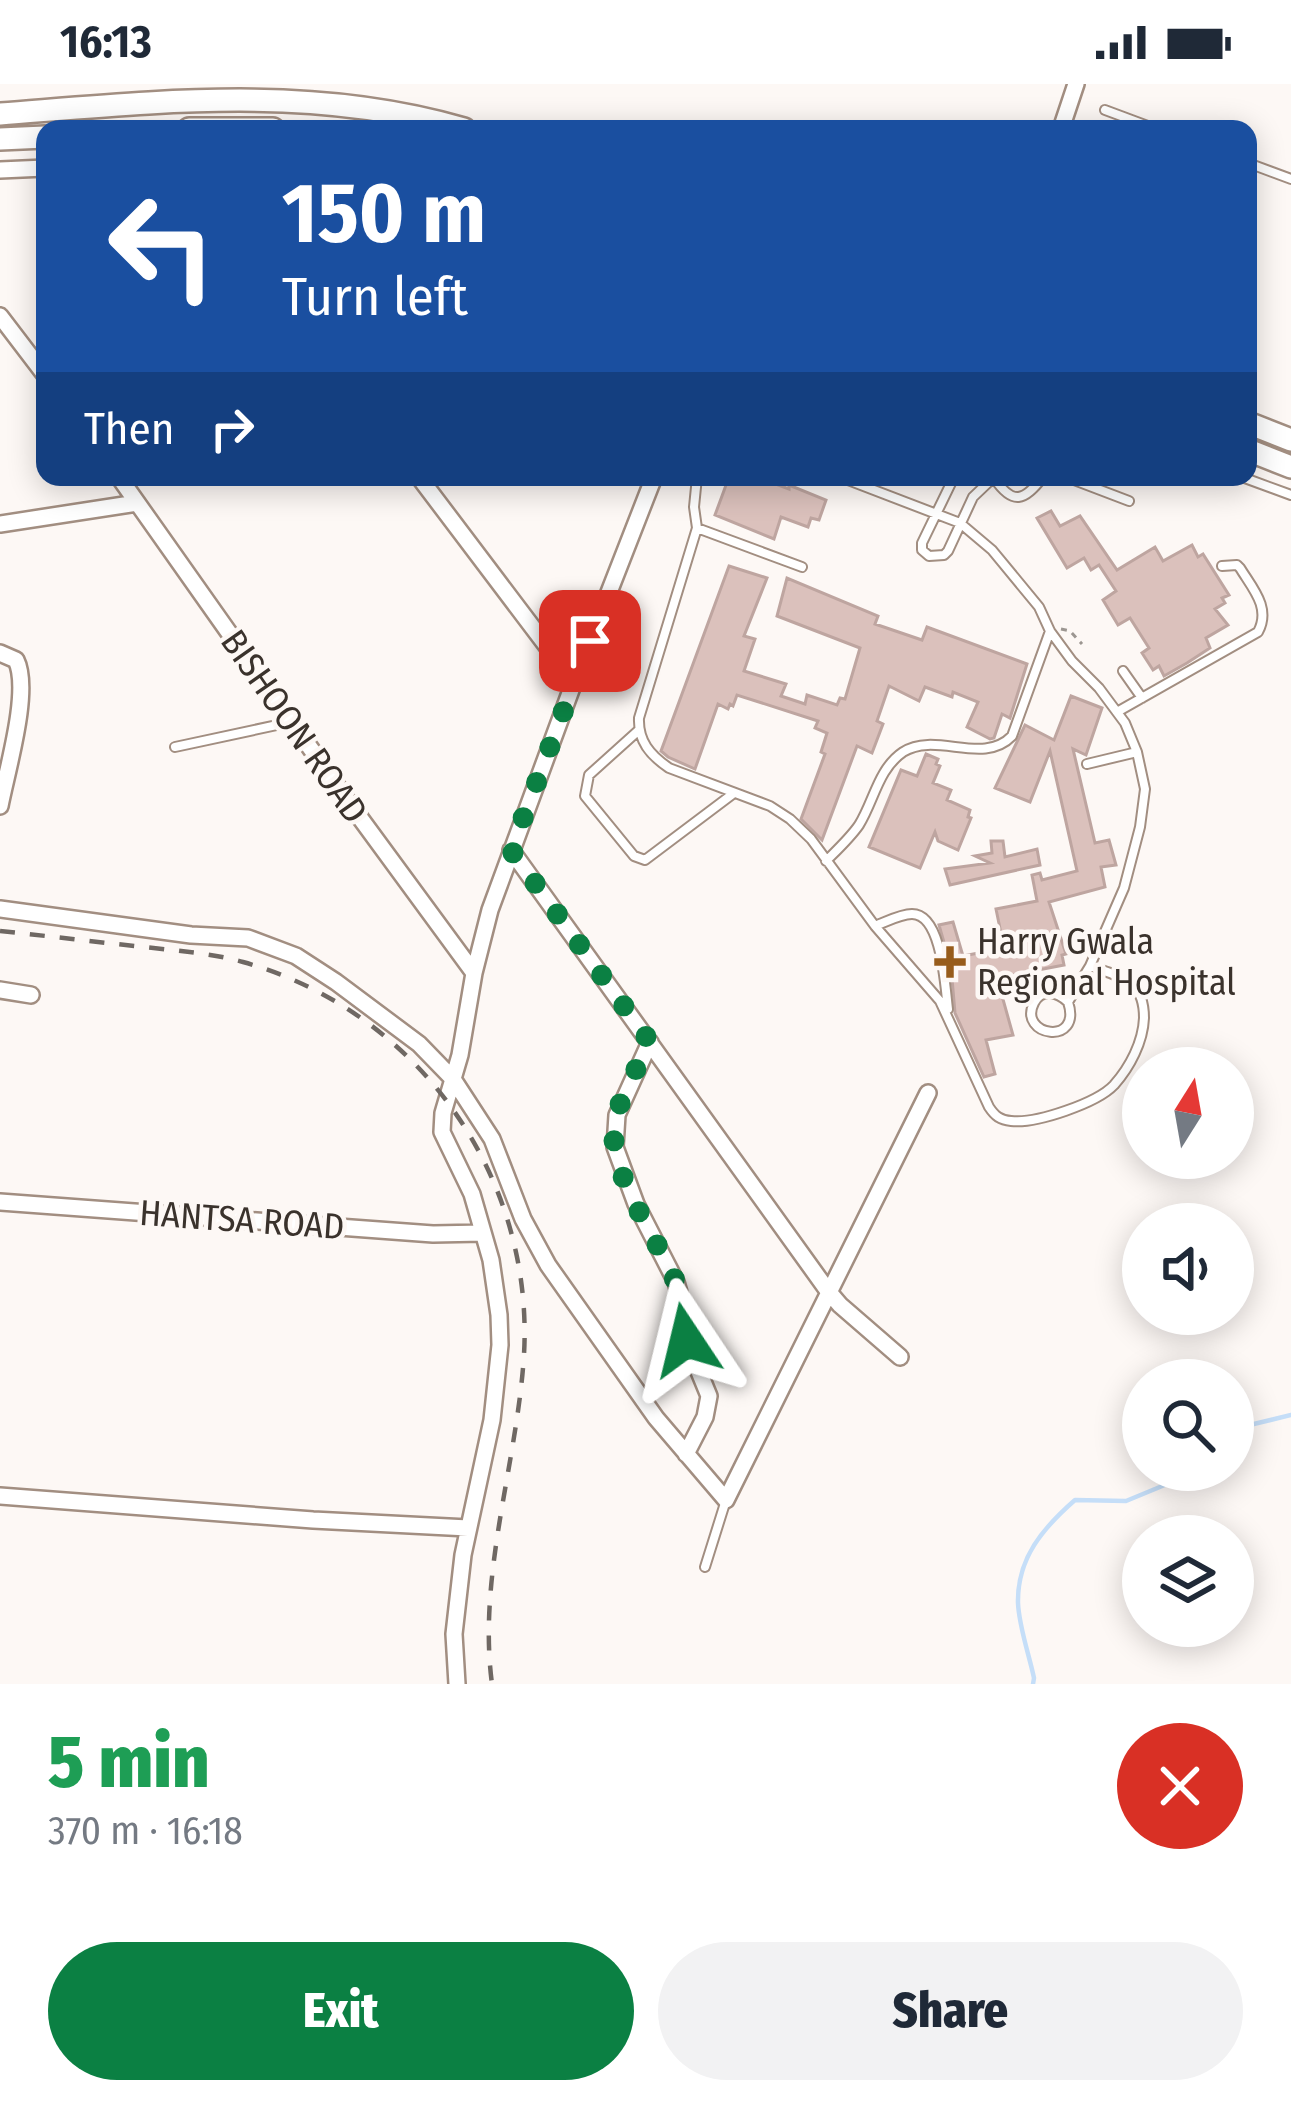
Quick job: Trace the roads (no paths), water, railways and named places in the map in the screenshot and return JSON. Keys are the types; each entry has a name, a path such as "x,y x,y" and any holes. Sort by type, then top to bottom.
{"main road":[{"path":"0,114 195,92 312,100 434,120"},
{"path":"0,139 36,137"},
{"path":"1257,427 1291,440"},
{"path":"1257,454 1291,467"}],"street":[{"path":"1063,120 1076,84"},
{"path":"0,170 36,168"},
{"path":"0,316 36,362"},
{"name":"BISHOON ROAD","path":"125,486 474,973"},
{"path":"426,486 574,682"},
{"path":"457,1684 455,1611 492,1420 500,1345 496,1287 483,1233 472,1194 442,1132 443,1113 490,910 651,486"},
{"path":"0,524 137,503"},
{"path":"0,653 16,660 22,677 0,806"},
{"path":"511,850 828,1291 900,1357"},
{"path":"0,909 161,932 235,935 265,944 296,956 419,1044 453,1079 492,1139 535,1245 593,1332 726,1500 928,1093"},
{"path":"0,990 31,995"},
{"path":"650,1042 617,1115 614,1147 636,1204 676,1282 686,1340 709,1396 705,1417 686,1454"},
{"name":"HANTSA ROAD","path":"0,1202 433,1234 483,1233"},
{"path":"0,1496 468,1528"}],"lane":[{"path":"1105,110 1132,120"},
{"path":"1257,166 1291,179"},
{"path":"1257,483 1291,495"},
{"path":"696,486 698,529 643,703 639,730 655,758 669,768 770,806 811,839 949,1018 994,1115 1014,1122 1078,1106 1101,1096 1129,1065 1144,1025 1144,1007 1136,987 1090,966"},
{"path":"864,486 960,523 1007,565 1072,662 1117,712 1137,752 1145,789 1124,888 1090,966 1068,1002 1069,1022 1052,1032 1034,1023 1031,1013 1040,996 1060,995 1068,1002"},
{"path":"950,486 922,543 929,556 948,551 973,496 984,486"},
{"path":"1001,486 1019,497 1036,486"},
{"path":"1090,486 1129,501"},
{"path":"698,529 802,567"},
{"path":"1117,712 1258,632 1262,606 1240,568 1222,566"},
{"path":"826,861 858,827 886,768 910,748 1003,746 1012,736 1049,628"},
{"path":"1123,670 1142,698"},
{"path":"175,746 292,722"},
{"path":"639,730 589,776 585,788 585,796 634,856 645,860 735,792"},
{"path":"1088,764 1137,752"},
{"path":"875,926 915,914 931,924 946,979 949,1018"},
{"path":"705,1567 726,1500"}],"waterway":[{"path":"1254,1424 1291,1415"},
{"path":"1033,1684 1019,1612 1019,1587 1027,1558 1052,1522 1075,1500 1126,1501 1150,1491"}],"railway":[{"path":"0,931 219,956 307,986 365,1021 415,1064 456,1115 489,1172 512,1234 523,1300 519,1407 493,1566 492,1684"}],"place":[{"name":"Harry Gwala Regional Hospital","path":"950,962"}]}
